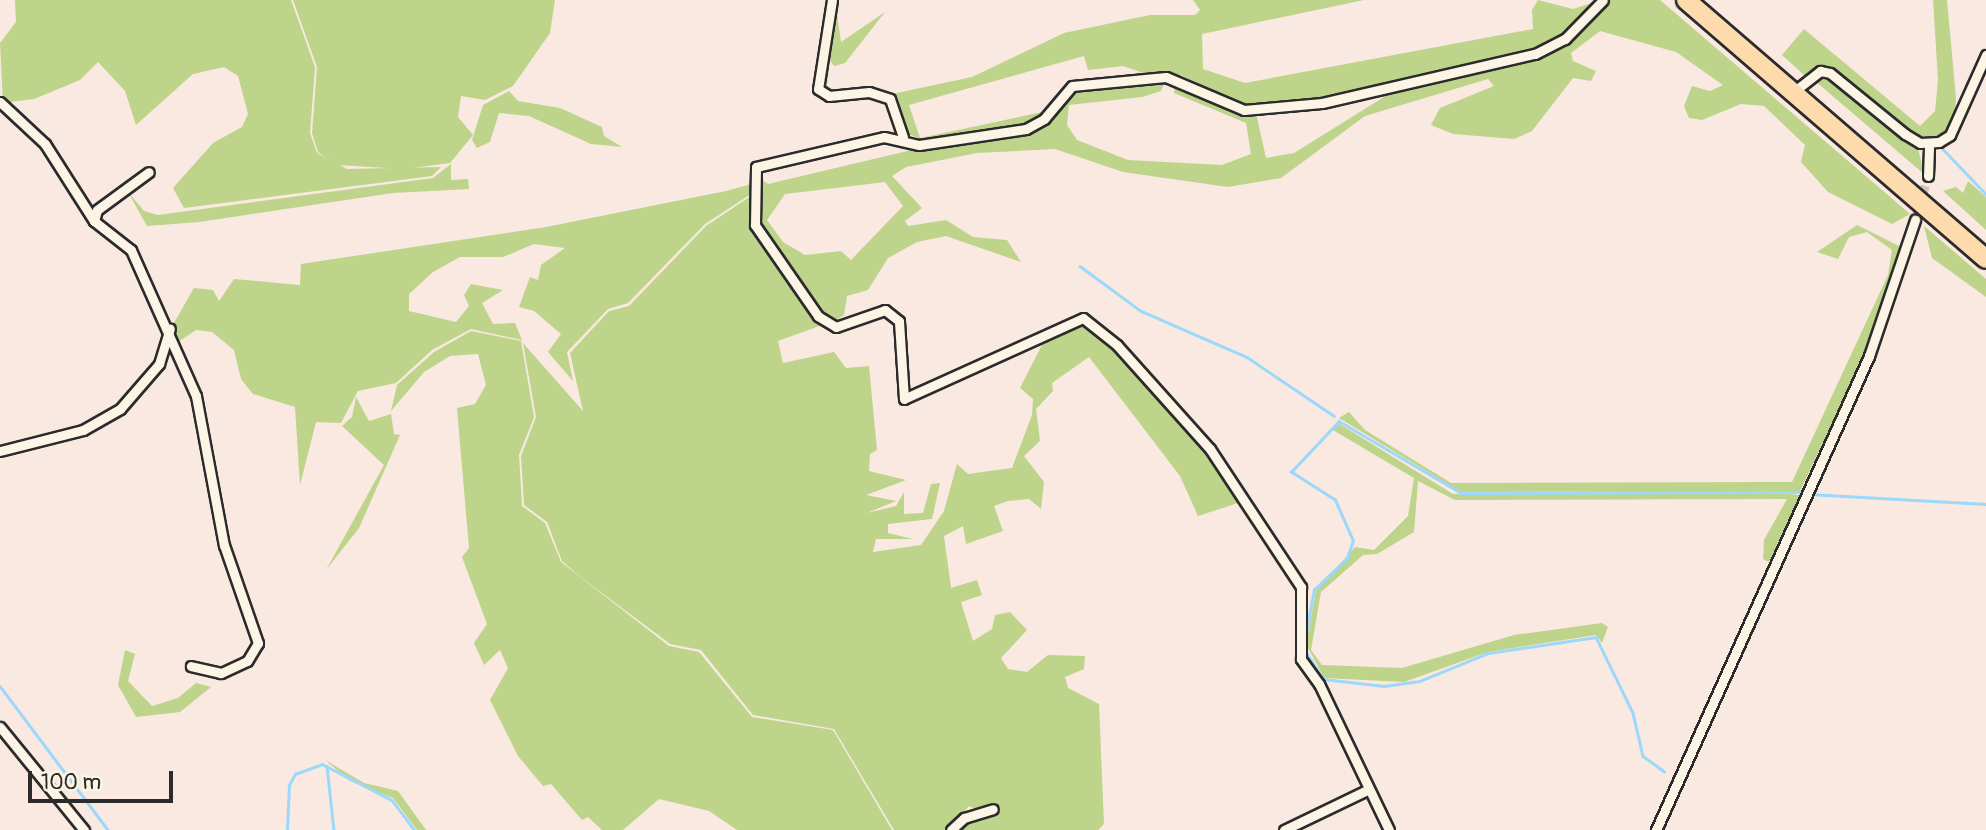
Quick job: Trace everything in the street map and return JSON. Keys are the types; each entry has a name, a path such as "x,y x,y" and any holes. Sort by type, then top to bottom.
{"highway":[{"path":"1686,0 1986,259"}],"street":[{"path":"832,0 818,89 829,96 869,92 890,99 903,137"},
{"path":"1389,830 1367,790 1319,684 1301,659 1301,587 1210,450 1094,320 1069,323 909,402 892,313 875,311 836,327 806,301 755,225 756,167 903,137 919,145 1026,129 1044,119 1072,86 1166,77 1244,110 1336,101 1535,54 1564,39 1603,0"},
{"path":"1792,93 1820,71 1830,73 1905,134 1930,143 1950,135 1986,55"},
{"path":"0,102 45,144 94,221 131,250 170,328 196,396 224,545 258,643 247,661 221,673 191,666"},
{"path":"1928,176 1930,143"},
{"path":"94,221 97,210 149,172"},
{"path":"1656,830 1869,356 1915,220"},
{"path":"0,451 83,430 120,409 159,364 170,328"},
{"path":"0,727 84,830"},
{"path":"1284,830 1367,790"},
{"path":"951,830 964,818 993,809"}],"green space":[{"path":"15,0 291,0 315,67 310,133 317,153 347,169 441,167 432,176 184,208 173,188 213,143 242,127 248,114 238,76 224,67 193,74 136,125 125,91 98,62 80,80 34,99 3,103 0,43 16,22"},
{"path":"293,0 555,0 550,33 513,86 485,100 461,96 458,117 473,135 450,163 404,169 336,165 318,152 312,133 317,67"},
{"path":"835,0 841,42 885,12 845,63 834,66 830,60 827,85 834,94 821,86"},
{"path":"1193,0 1364,0 1202,34 1203,69 1245,83 1533,29 1532,10 1538,0 1573,9 1601,0 1546,48 1358,93 1246,106 1181,75 1149,75 1123,66 1088,70 1084,56 909,105 920,138 1047,111 1024,126 930,142 905,133 892,94 972,77 1064,33 1150,15 1195,15 1200,10"},
{"path":"1609,0 1660,0 1910,214 1892,224 1828,192 1801,162 1805,145 1764,106 1741,104 1702,120 1689,118 1684,106 1692,86 1710,91 1723,85 1676,52 1600,31 1571,53 1573,61 1596,71 1591,81 1573,78 1532,131 1514,139 1453,134 1431,125 1440,108 1494,86 1488,79 1365,116 1281,178 1228,187 1123,172 1055,149 977,153 906,167 892,176 922,208 905,221 908,226 946,220 973,237 1007,240 1021,262 946,236 917,242 888,258 868,290 847,296 844,315 833,322 822,317 758,226 758,177 768,184 920,148 1023,133 1076,90 1166,79 1161,91 1142,97 1069,105 1067,125 1077,140 1128,160 1222,165 1251,154 1246,123 1174,93 1175,82 1256,113 1266,158 1294,153 1392,92 1554,50","holes":["885,182 903,206 851,260 841,251 805,255 783,242 767,220 785,194"]},
{"path":"1933,0 1947,0 1956,98 1954,124 1941,137 1914,136 1834,72 1816,68 1805,76 1782,55 1804,29 1920,126 1935,111 1938,80"},
{"path":"1821,77 1848,89 1918,148 1924,174 1815,81"},
{"path":"509,91 518,101 560,108 602,127 604,136 622,147 591,144 529,116 499,113 490,142 477,148 472,140 483,105"},
{"path":"451,164 451,180 468,179 469,189 393,193 199,222 147,226 128,192 144,211 158,215 433,178"},
{"path":"752,178 751,194 705,224 628,303 608,309 567,352 573,381 548,352 561,334 534,311 519,307 530,277 538,280 541,265 565,248 534,244 503,257 460,257 433,272 409,294 409,311 456,322 469,306 464,295 471,284 503,290 482,303 493,324 515,323 522,340 471,329 432,350 396,383 358,391 341,423 316,422 300,485 295,407 253,394 241,379 234,350 212,332 196,330 178,342 171,328 194,288 213,290 219,301 234,279 300,285 301,264 546,227 726,191 748,185"},
{"path":"1968,181 1986,197 1986,230 1943,191 1956,187 1963,193"},
{"path":"751,196 752,226 825,324 778,341 783,363 834,352 846,368 869,366 877,450 870,454 869,471 906,480 866,495 896,501 867,513 896,506 904,492 904,514 923,513 931,484 940,483 932,519 888,524 888,533 913,539 876,539 873,552 921,545 944,511 957,464 968,474 1012,468 1032,415 1033,399 1020,388 1044,341 1080,322 1095,326 1209,451 1244,501 1198,516 1180,476 1089,357 1052,383 1053,391 1036,409 1040,441 1024,456 1044,482 1041,509 1029,499 1008,501 994,506 1003,531 966,544 963,526 944,536 951,588 977,580 982,595 961,602 973,641 992,629 995,615 1010,612 1027,630 1001,658 1008,669 1027,672 1048,655 1085,656 1084,669 1065,677 1068,688 1099,704 1104,824 1098,830 953,830 978,810 969,806 948,830 894,830 834,729 753,715 701,650 670,644 562,561 547,522 524,505 521,456 536,417 523,343 583,411 570,353 609,311 629,306 706,226"},
{"path":"1857,225 1903,248 1866,352 1800,491 1461,492 1339,418 1349,412 1365,430 1451,483 1792,482 1888,275 1892,250 1867,232 1849,237 1838,259 1817,252"},
{"path":"1924,226 1986,279 1986,297 1932,258"},
{"path":"471,331 521,341 534,417 519,455 522,506 545,523 561,562 669,646 699,652 752,717 833,730 892,830 737,830 709,811 659,799 623,830 602,830 588,817 582,820 551,784 543,786 518,756 490,700 508,668 500,650 484,665 474,643 487,624 462,557 469,548 457,408 475,404 486,385 478,354 450,356 424,372 391,411 397,385 434,352"},
{"path":"356,397 369,421 391,414 394,434 400,435 359,528 326,570 384,465 342,426 352,417"},
{"path":"1338,423 1453,494 1730,489 1800,495 1769,562 1763,559 1764,540 1787,499 1455,500 1418,481 1414,532 1377,554 1363,555 1321,592 1311,650 1322,665 1402,668 1514,635 1602,623 1608,627 1602,643 1596,635 1488,652 1404,682 1324,678 1306,644 1316,591 1355,547 1374,550 1408,516 1414,478 1331,429"},
{"path":"125,650 135,654 128,681 152,706 178,698 196,683 211,687 180,712 136,717 118,685"},
{"path":"325,760 364,783 398,791 426,830 417,830 393,798 350,781"}],"waterway":[{"path":"1942,148 1986,194"},
{"path":"1080,266 1141,311 1247,357 1334,416"},
{"path":"1305,637 1314,590 1347,558 1353,541 1335,500 1291,472 1339,421 1461,493 1799,492"},
{"path":"1809,494 1986,504"},
{"path":"1305,650 1323,679 1384,686 1420,681 1488,653 1596,637 1633,713 1643,756 1664,771"},
{"path":"0,686 108,830"},
{"path":"287,830 289,785 295,774 322,764 392,800 415,830"},
{"path":"327,766 334,830"},
{"path":"82,820 90,830"}],"tunnel":[{"path":"1915,220 1928,176"}]}
